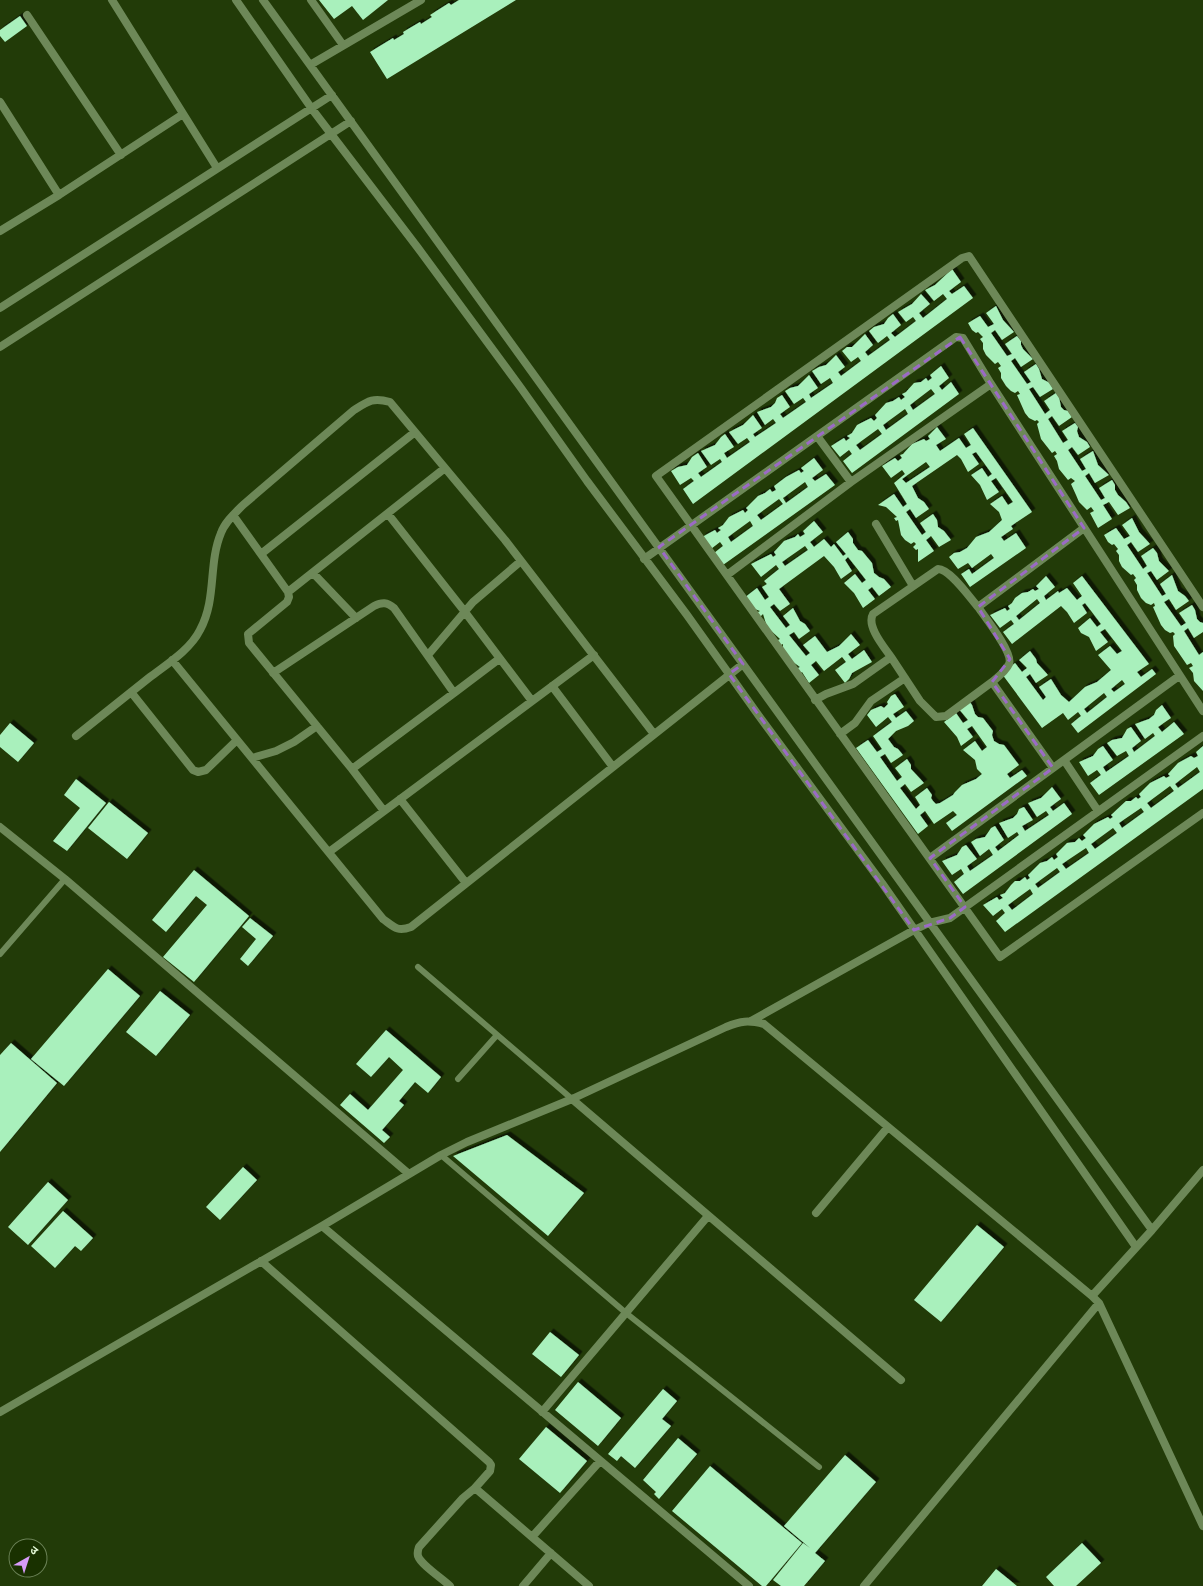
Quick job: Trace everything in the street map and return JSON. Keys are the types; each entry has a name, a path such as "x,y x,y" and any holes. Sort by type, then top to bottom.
{"street":[{"path":"112,0 217,168"},
{"path":"236,0 331,134 512,375 587,482 882,883 1136,1247"},
{"path":"263,0 1152,1230"},
{"path":"311,0 343,45"},
{"path":"310,65 421,0"},
{"path":"27,15 121,155"},
{"path":"0,308 332,95"},
{"path":"0,102 59,196"},
{"path":"0,231 59,196 183,114"},
{"path":"0,347 351,121"},
{"path":"1203,607 969,256 966,256 657,474 656,478 1000,957 1203,813"},
{"path":"644,559 956,337 963,338 991,384 1203,711"},
{"path":"727,575 851,482 991,384"},
{"path":"76,736 184,650 200,632 208,614 218,540 221,532 233,515 354,410 371,400 381,399 390,402 521,561 654,734"},
{"path":"260,554 415,432"},
{"path":"816,436 851,482"},
{"path":"288,592 445,468"},
{"path":"388,514 465,612 532,701"},
{"path":"233,515 288,592 289,597 287,602 248,634 249,643 352,769 384,811"},
{"path":"876,524 913,586"},
{"path":"978,607 1084,528"},
{"path":"428,655 484,592 521,561"},
{"path":"938,569 946,572 964,589 978,607 1006,649 1010,659 1006,668 992,682 946,716 941,718 931,714 920,701 876,634 871,622 873,614 913,586 938,569"},
{"path":"313,573 356,618"},
{"path":"273,673 356,618 382,603 389,604 394,608 454,693"},
{"path":"329,852 594,655"},
{"path":"815,700 826,694 853,684 891,657"},
{"path":"352,769 500,659"},
{"path":"172,660 383,919 395,928 403,930 411,927 743,664"},
{"path":"930,858 1179,676"},
{"path":"840,734 855,723 871,701 904,678"},
{"path":"992,682 1053,768"},
{"path":"552,686 613,767"},
{"path":"131,692 193,770 198,772 206,770 237,740"},
{"path":"252,758 276,751 294,742 317,726"},
{"path":"751,1021 914,930 929,923 950,918 1203,736"},
{"path":"1064,760 1098,811"},
{"path":"400,799 466,883"},
{"path":"0,828 65,879 409,1174"},
{"path":"0,1412 322,1226 441,1155 467,1142 572,1099 726,1027 740,1021 751,1021 764,1024 1099,1303 1201,1514 1203,1526"},
{"path":"572,1099 901,1380"},
{"path":"816,1213 888,1127"},
{"path":"1092,1296 1152,1230 1203,1170"},
{"path":"542,1412 708,1216"},
{"path":"322,1226 749,1586"},
{"path":"261,1261 491,1465 490,1471 475,1488 462,1498 417,1552 418,1557 422,1562 450,1586"},
{"path":"864,1586 1099,1303"},
{"path":"532,1537 600,1461"},
{"path":"475,1488 589,1586"},
{"path":"523,1586 550,1553"}],"lane":[{"path":"0,954 65,879"},
{"path":"418,967 572,1099"},
{"path":"458,1079 497,1035"},
{"path":"441,1155 626,1313 818,1467"}],"highlighted area":[{"path":"960,337 1084,528 978,607 1010,659 992,682 1053,768 930,858 965,907 950,918 914,930 729,674 743,664 659,547"}],"building":[{"path":"319,0 388,0 363,20 352,6 334,19"},
{"path":"459,0 516,0 387,79 370,52 393,38 394,40 404,34 403,32 420,22 421,24 432,17 430,15 449,3 451,5"},
{"path":"20,16 27,26 5,42 0,36 0,30"},
{"path":"952,269 961,282 949,291 952,294 964,286 973,298 693,504 683,489 694,481 691,478 680,485 671,471 678,467 687,465 692,457 698,453 707,467 698,473 701,477 722,462 720,459 711,465 701,451 715,445 725,434 734,447 724,453 727,458 750,442 747,438 738,444 729,432 743,425 753,415 762,428 753,434 755,437 776,423 773,419 765,425 757,412 771,407 777,398 782,395 790,407 780,414 783,418 806,402 803,398 794,404 785,391 798,386 809,375 818,388 809,394 811,398 833,383 830,378 821,384 812,371 826,365 836,355 845,367 838,372 841,376 861,361 858,357 851,362 842,351 847,347 852,347 865,334 873,345 865,352 868,356 890,340 887,336 878,343 869,331 874,327 884,324 893,314 901,325 891,333 895,337 916,321 913,317 906,322 898,312 912,304 921,294 930,304 919,313 923,318 947,299 943,294 934,301 925,290 935,285"},
{"path":"996,306 1003,320 1014,332 1002,340 995,330 991,333 1007,356 1012,354 1005,344 1017,336 1021,341 1023,349 1033,359 1021,367 1015,358 1011,361 1027,384 1031,382 1024,372 1036,364 1042,379 1050,383 1053,389 1040,397 1033,387 1029,389 1045,414 1050,410 1044,401 1056,393 1059,397 1061,407 1068,411 1072,417 1059,426 1052,416 1048,419 1063,443 1068,440 1062,431 1075,423 1078,427 1077,431 1079,437 1087,442 1090,447 1078,455 1072,447 1068,450 1082,471 1086,469 1080,459 1093,451 1098,465 1109,475 1095,483 1089,473 1085,476 1101,500 1105,498 1099,488 1112,480 1118,495 1130,508 1118,515 1109,502 1103,505 1112,519 1098,528 1090,513 1094,511 1091,507 1087,510 1079,502 1071,484 1075,481 1071,478 1068,480 1059,469 1054,456 1057,454 1055,451 1052,453 1041,439 1037,424 1039,422 1029,418 1025,413 1017,395 1020,394 1018,391 1015,393 1011,391 1006,386 1001,378 1001,373 998,368 1001,366 998,362 995,364 986,355 983,349 983,343 980,339 983,337 978,332 976,333 972,330 968,323 980,316 988,327 994,324 986,313"},
{"path":"941,366 949,378 939,386 942,390 951,382 959,394 852,473 843,461 852,454 849,450 840,457 831,446 844,438 846,441 850,438 847,436 852,433 857,425 871,418 874,421 877,418 875,415 886,403 899,397 901,400 905,397 902,394 906,392 914,383 921,382 926,378 928,381 932,378 930,375","holes":["931,389 935,394 913,410 910,405","905,409 908,414 886,430 883,425","878,429 882,434 860,450 856,445"]},
{"path":"937,427 946,439 936,445 940,451 959,438 966,448 971,445 964,434 973,428 1032,512 1011,526 1013,529 1001,537 1004,541 1016,533 1026,548 970,587 961,574 969,569 972,574 994,558 991,554 972,568 968,563 958,569 949,557 954,553 960,552 967,548 976,537 989,532 1002,520 999,512 990,504 1002,496 1008,505 1013,502 996,478 991,481 999,492 987,500 980,485 971,475 982,468 988,477 992,474 976,452 972,454 979,464 968,472 957,455 912,486 918,498 924,502 929,509 916,518 910,509 906,512 922,535 926,532 920,523 933,514 937,520 938,527 944,531 951,540 939,547 931,536 926,540 934,551 918,562 918,549 916,550 913,547 916,544 914,542 911,544 901,535 898,520 896,521 894,518 897,517 886,507 878,505 894,494 903,507 907,504 894,483 905,474 902,470 891,478 882,466 895,458 898,461 902,458 900,455 903,454 912,444 924,439 926,441 930,439 928,436","holes":["926,462 930,467 906,483 902,479"]},
{"path":"814,458 823,470 812,478 815,481 826,474 835,485 723,565 714,553 723,546 720,542 711,549 702,537 715,530 717,533 721,530 718,528 723,525 729,517 743,510 745,513 748,510 746,508 758,496 770,489 772,492 776,490 774,486 799,470 801,473 804,471 801,468","holes":["805,482 808,487 786,503 783,498","779,499 783,504 761,520 757,515","750,521 753,526 731,542 728,537"]},
{"path":"1132,518 1139,532 1150,544 1138,552 1131,542 1127,545 1143,569 1147,566 1141,556 1153,548 1157,553 1159,561 1169,571 1157,580 1151,571 1147,573 1162,596 1166,594 1160,584 1172,575 1178,591 1189,601 1176,610 1169,599 1164,602 1181,626 1186,623 1179,613 1192,605 1197,619 1203,623 1203,632 1194,638 1188,628 1184,631 1199,655 1203,652 1203,691 1194,681 1193,673 1189,668 1193,666 1191,663 1187,665 1174,646 1173,636 1175,634 1165,630 1161,625 1153,607 1155,606 1154,603 1151,605 1146,603 1141,598 1134,580 1136,578 1133,574 1131,575 1122,567 1119,561 1119,555 1116,551 1118,549 1114,544 1112,545 1108,542 1104,535 1116,528 1124,539 1130,536 1122,525"},
{"path":"814,521 823,532 810,542 814,547 824,539 831,547 834,544 843,556 846,554 836,542 848,532 858,550 862,551 872,563 874,573 884,579 891,587 879,596 872,587 868,590 875,599 863,608 854,593 844,583 855,574 862,583 866,580 848,557 845,560 852,571 841,579 834,567 824,556 779,589 790,604 780,611 774,604 770,607 786,628 790,625 783,616 793,608 800,621 805,624 810,631 799,639 794,632 789,635 806,656 810,653 803,645 815,636 827,652 839,646 851,634 860,645 848,654 852,659 864,650 872,662 852,673 845,683 835,670 846,662 842,657 824,671 816,661 811,665 819,675 809,683 802,672 798,675 794,670 800,667 783,651 783,644 779,646 776,641 780,639 767,627 763,614 759,618 756,613 760,611 752,608 744,598 757,588 765,600 769,597 762,587 767,584 764,581 779,569 776,565 761,577 751,564 771,554 773,557 776,555 774,552 784,541 795,537 798,534 800,537 805,534 803,531","holes":["805,546 808,550 785,566 782,562"]},
{"path":"1046,576 1055,587 1044,596 1046,600 1058,591 1059,593 1067,588 1077,600 1082,596 1073,583 1082,576 1149,664 1137,672 1141,677 1152,669 1156,674 1078,733 1071,724 1081,716 1078,712 1068,720 1063,713 1042,728 1002,674 1015,663 1022,672 1027,668 1019,660 1030,651 1037,663 1048,675 1036,683 1030,674 1026,677 1043,700 1046,697 1039,687 1051,679 1061,695 1069,702 1085,687 1097,682 1111,670 1098,655 1110,646 1117,654 1122,651 1105,629 1100,632 1108,642 1096,651 1089,637 1081,633 1078,628 1090,618 1097,627 1101,624 1085,603 1082,605 1087,613 1074,623 1061,606 1012,644 1003,632 1014,624 1011,620 1000,628 990,615 1005,608 1007,611 1010,609 1008,606 1015,598 1022,593 1033,589 1035,591 1039,589 1036,586","holes":["1037,599 1040,603 1019,620 1016,616","1122,680 1125,684 1114,692 1111,689","1104,693 1107,697 1087,713 1084,709"]},
{"path":"895,694 904,707 893,714 896,718 906,711 914,721 908,726 896,731 888,739 903,755 891,763 885,754 880,757 897,781 902,777 895,768 907,759 911,765 911,769 924,783 911,792 905,784 900,788 916,809 920,805 915,797 927,788 932,795 931,798 933,801 936,804 940,803 953,795 962,785 976,779 982,774 977,769 975,760 963,750 975,741 982,751 987,747 972,726 967,729 973,737 961,746 957,737 944,722 956,713 963,723 968,720 958,708 969,701 975,714 978,717 983,718 993,731 992,735 994,741 1004,745 1019,765 1007,774 1010,778 1022,770 1027,776 952,831 946,823 957,815 953,811 934,824 925,811 920,815 928,826 918,834 856,748 868,740 877,752 882,749 873,736 892,722 888,717 876,727 867,715 871,710 881,706 884,708 888,704 887,702 891,696"},
{"path":"1162,705 1171,718 1158,727 1162,732 1174,722 1184,734 1099,795 1090,783 1101,775 1097,770 1088,776 1079,762 1093,756 1098,749 1103,746 1113,760 1103,767 1106,772 1129,756 1126,751 1117,756 1107,743 1112,740 1122,738 1127,729 1131,727 1141,741 1132,748 1134,752 1155,736 1153,733 1145,739 1135,724 1149,719"},
{"path":"10,723 34,743 18,762 0,747 0,735"},
{"path":"1203,746 1203,789 1005,932 996,921 1005,913 1002,909 993,916 983,905 997,897 999,900 1003,898 1000,895 1005,893 1015,881 1020,881 1025,877 1027,880 1030,878 1028,875 1040,863 1047,861 1052,857 1054,860 1058,857 1056,854 1067,843 1075,842 1079,838 1082,841 1086,838 1083,835 1094,824 1108,817 1110,819 1113,817 1111,815 1126,801 1131,801 1136,797 1138,799 1141,797 1139,794 1150,783 1164,776 1166,778 1170,776 1168,774 1178,763 1191,756 1194,758 1198,756 1196,752","holes":["1197,767 1200,772 1178,788 1175,784","1170,786 1174,791 1151,808 1147,803","1141,808 1144,812 1122,828 1119,823","1113,828 1117,833 1095,849 1091,844","1086,848 1089,853 1066,869 1062,864","1057,868 1060,872 1038,888 1035,884","1030,889 1033,894 1012,910 1008,905"]},
{"path":"76,779 106,803 67,851 53,841 80,808 64,795"},
{"path":"1052,787 1061,799 1050,807 1053,811 1064,803 1072,814 963,894 954,882 964,874 961,869 952,875 942,861 957,855 962,847 966,845 977,859 967,866 970,871 993,855 989,849 980,856 971,842 985,837 991,828 995,826 1004,840 995,847 998,851 1019,835 1017,832 1008,838 999,823 1013,818 1019,809 1024,807 1033,820 1022,826 1025,831 1049,815 1046,811 1037,817 1028,803 1041,798"},
{"path":"109,802 148,833 127,859 88,828"},
{"path":"194,870 249,916 194,982 163,957 207,905 196,896 166,932 152,920"},
{"path":"250,918 273,936 248,966 240,959 256,939 242,927"},
{"path":"108,969 140,996 64,1086 31,1059"},
{"path":"160,991 190,1015 156,1056 126,1032"},
{"path":"386,1030 441,1077 428,1093 415,1082 399,1101 404,1105 382,1130 390,1137 384,1143 340,1105 350,1094 368,1110 403,1070 389,1057 371,1077 356,1064"},
{"path":"11,1043 57,1083 0,1152 0,1055"},
{"path":"507,1135 584,1193 548,1236 453,1156"},
{"path":"243,1167 257,1180 220,1220 206,1207"},
{"path":"48,1182 68,1200 28,1245 8,1227"},
{"path":"63,1211 93,1238 81,1251 75,1246 55,1268 31,1246"},
{"path":"977,1225 1004,1247 941,1322 914,1300"},
{"path":"550,1332 579,1355 561,1377 532,1354"},
{"path":"578,1382 621,1418 598,1446 555,1410"},
{"path":"663,1389 677,1401 662,1419 671,1426 635,1468 621,1456 617,1461 608,1454"},
{"path":"546,1427 587,1461 560,1493 519,1459"},
{"path":"678,1438 697,1454 659,1499 654,1494 656,1492 643,1480"},
{"path":"845,1455 876,1482 815,1553 825,1561 804,1586 781,1586 773,1580 803,1543 810,1548 784,1526"},
{"path":"710,1466 802,1543 766,1586 762,1586 672,1511"},
{"path":"1082,1543 1101,1563 1076,1586 1054,1586 1046,1577"},
{"path":"996,1569 1017,1586 982,1586"}]}
